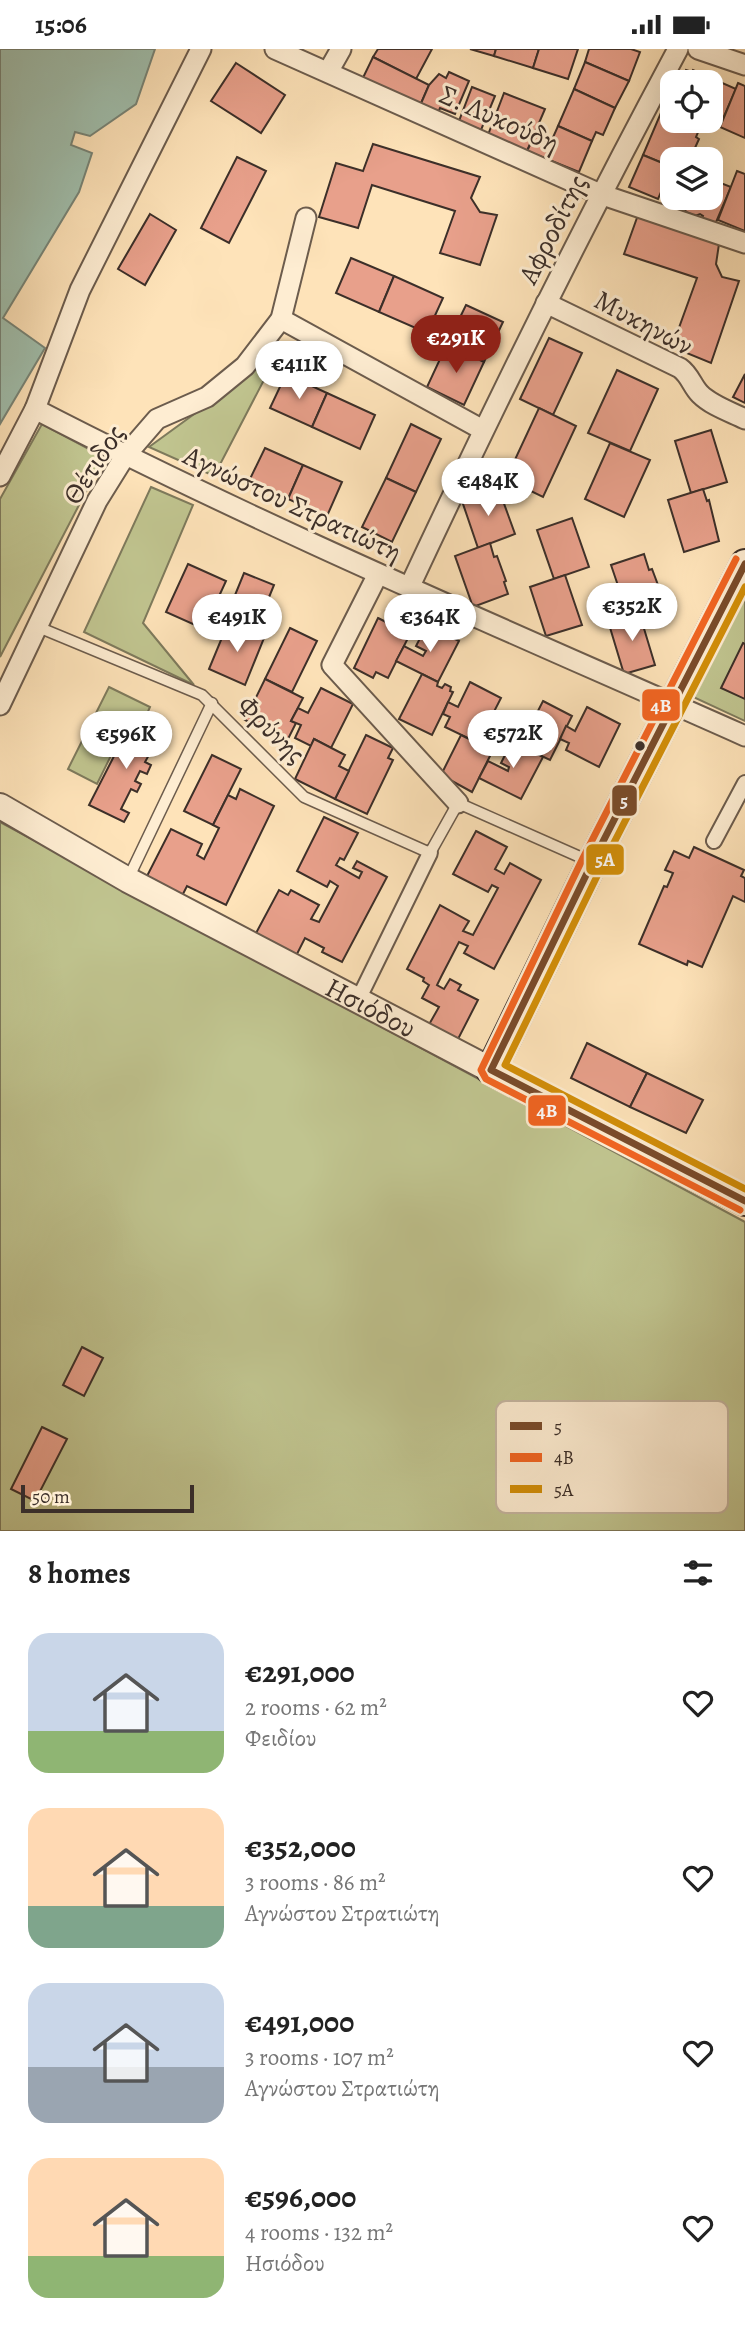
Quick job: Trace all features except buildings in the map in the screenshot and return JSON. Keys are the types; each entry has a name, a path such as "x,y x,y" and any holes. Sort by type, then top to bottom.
{"main road":[{"path":"491,1070 592,863 745,564"},
{"name":"Ησιόδου","path":"491,1070 745,1201"}],"street":[{"path":"0,476 35,409 80,290 201,49"},
{"name":"Σ. Λυκούδη","path":"275,49 600,194 745,243"},
{"path":"328,72 341,49"},
{"name":"Αφροδίτης","path":"409,588 482,430 600,194 678,49"},
{"path":"698,49 745,65"},
{"name":"Θέτιδος","path":"0,705 97,501 125,456 157,419 207,397 245,366 281,319 306,218"},
{"name":"Μυκηνών","path":"546,303 680,368 688,374 697,392 745,419"},
{"path":"281,319 482,430"},
{"name":"Αγνώστου Στρατιώτη","path":"35,409 125,456 378,574 745,736"},
{"path":"378,574 332,665 458,803"},
{"path":"714,841 745,783"},
{"name":"Ησιόδου","path":"0,806 128,880 491,1070"},
{"path":"358,1000 430,853"}],"lane":[{"name":"Φρύνης","path":"38,627 202,695 304,797 430,853"},
{"path":"128,880 212,703"},
{"path":"430,853 458,803 592,863"}],"green space":[{"path":"278,353 214,476 149,447"},
{"path":"42,424 104,457 0,657 0,499"},
{"path":"151,487 193,505 143,623 194,685 84,632"},
{"path":"745,583 745,721 689,695"},
{"path":"109,687 150,707 143,723 130,717 97,784 68,769"},
{"path":"0,822 745,1222 745,1531 0,1531"}],"shaded area":[{"path":"0,49 155,49 136,104 90,136 75,132 71,145 92,153 79,192 3,318 45,348 0,424"}],"transit line":[{"name":"4Β","path":"736,559 583,858 481,1070 486,1079 740,1210"},
{"name":"5","path":"745,564 592,863 491,1070 745,1201"},
{"name":"5Α","path":"745,587 601,868 505,1065 745,1189"}]}
